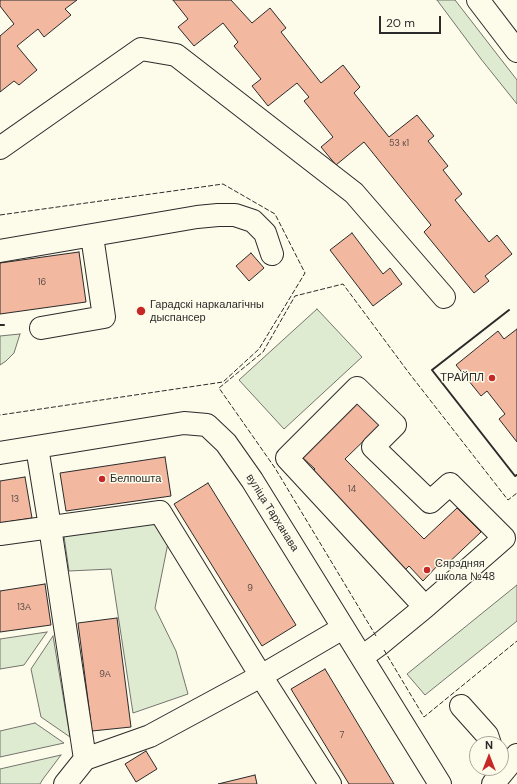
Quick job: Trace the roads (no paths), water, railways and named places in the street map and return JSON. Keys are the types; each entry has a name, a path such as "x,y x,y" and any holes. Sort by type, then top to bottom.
{"street":[{"path":"478,0 517,50"},
{"path":"0,148 142,49 176,54 354,193 444,298"},
{"path":"0,251 197,217 235,215 253,221 265,233 272,254"},
{"path":"41,328 104,317 92,236"},
{"path":"362,657 425,607 504,538 450,484 430,502 373,447 395,425 357,388 286,458 425,607"},
{"name":"вуліца Тарханава","path":"0,452 184,423 207,425 226,443 252,480 440,784"},
{"path":"36,447 50,527 85,759"},
{"path":"0,534 160,512 261,676 330,784"},
{"path":"65,784 85,759 150,736 261,676 343,628"},
{"path":"461,706 487,736"},
{"path":"509,763 517,755"}],"place":[{"name":"Гарадскі наркалагічны дыспансер","path":"141,311"},
{"name":"ТРАЙПЛ","path":"492,378"},
{"name":"Белпошта","path":"102,479"},
{"name":"Сярэдняя школа №48","path":"427,570"}]}
